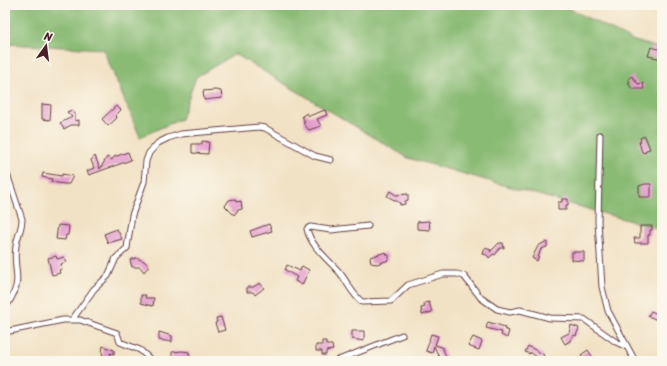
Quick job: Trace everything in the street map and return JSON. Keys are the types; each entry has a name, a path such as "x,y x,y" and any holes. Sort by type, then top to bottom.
{"street":[{"path":"72,320 94,289 108,276 116,258 127,248 132,215 144,182 146,161 149,153 158,143 181,134 259,127 266,128 315,156 331,160"},
{"path":"600,135 598,221 602,287 608,311 635,361"},
{"path":"5,168 22,219 22,227 16,246 18,281 16,291 5,308"},
{"path":"368,226 331,230 310,227 307,229 309,238 341,274 355,296 362,302 390,301 408,285 443,274 457,274 464,276 481,298 497,309 510,312 520,310 550,318 584,319 616,342 627,347"},
{"path":"5,332 63,320 80,320 117,333 120,342 140,350 152,361"},
{"path":"336,361 402,335"}],"green space":[{"path":"5,5 562,5 632,40 662,49 662,230 408,158 235,54 196,77 181,119 140,137 103,49 5,44"}],"building":[{"path":"651,47 662,50 662,59 648,56"},
{"path":"632,76 638,84 643,83 644,89 632,89 628,83 630,82 628,79"},
{"path":"203,91 221,91 222,98 204,100"},
{"path":"42,104 51,105 50,120 42,119"},
{"path":"116,106 121,110 115,116 117,118 108,126 102,119"},
{"path":"72,110 75,114 75,121 79,120 79,125 71,125 64,129 60,123 72,117 67,112"},
{"path":"325,110 327,115 317,119 321,126 309,130 303,123 305,122 302,116 307,113 309,116"},
{"path":"645,136 650,149 646,150 645,153 642,152 639,142 641,141 640,138"},
{"path":"202,141 209,142 208,154 192,153 192,144 202,144"},
{"path":"128,152 131,160 89,175 87,171 94,168 91,160 95,156 100,169 107,157 112,160 114,157"},
{"path":"43,173 73,176 69,184 64,184 51,182 52,179 42,177"},
{"path":"651,184 651,197 639,197 639,186"},
{"path":"390,191 396,195 408,194 408,200 405,201 405,204 400,205 400,203 387,196"},
{"path":"235,199 236,202 241,201 242,209 238,210 234,215 225,206 229,200"},
{"path":"562,199 568,199 568,205 566,205 566,210 558,210 558,202 562,202"},
{"path":"429,221 430,230 417,229 417,222"},
{"path":"269,224 272,231 252,237 250,231"},
{"path":"58,225 69,226 68,235 66,235 65,240 56,239"},
{"path":"640,226 652,226 650,235 648,235 648,243 635,243 634,238 640,238"},
{"path":"117,229 122,239 108,243 104,234"},
{"path":"547,242 547,247 541,249 537,261 532,258 538,246"},
{"path":"499,243 503,243 504,248 500,248 495,255 493,254 489,258 487,255 483,254 485,248 491,250 490,252"},
{"path":"386,252 387,255 389,255 389,260 377,264 371,263 370,257"},
{"path":"572,252 584,252 584,261 572,260"},
{"path":"56,256 57,259 64,257 66,262 61,264 62,269 59,270 60,273 52,275 48,258"},
{"path":"136,258 144,261 149,266 144,272 140,267 132,267 130,260"},
{"path":"287,265 300,271 302,266 309,270 302,285 295,281 297,277 285,270"},
{"path":"260,283 264,288 255,295 253,292 247,292 247,287 253,287"},
{"path":"141,295 146,295 145,298 154,298 153,306 141,303"},
{"path":"429,302 432,312 422,315 421,308 425,307 424,303"},
{"path":"651,311 662,316 662,322 648,316"},
{"path":"221,317 225,330 218,332 215,323 217,322 216,318"},
{"path":"488,322 505,327 504,329 509,331 507,338 501,335 502,332 486,328"},
{"path":"571,325 579,328 576,336 574,335 570,341 565,344 561,337 569,333"},
{"path":"352,331 364,331 364,341 352,339"},
{"path":"159,332 172,336 172,342 159,340"},
{"path":"431,334 438,336 435,345 442,347 448,361 441,361 434,346 432,353 426,351"},
{"path":"473,337 482,341 479,350 468,346"},
{"path":"322,341 326,341 326,345 332,345 333,350 326,351 326,355 322,355 322,351 316,351 316,345 322,345"},
{"path":"103,346 114,350 114,354 110,353 112,361 104,361 102,352"},
{"path":"528,346 544,355 541,360 530,352 530,354 525,352"},
{"path":"588,350 595,361 584,361 581,355"},
{"path":"172,352 189,352 190,358 187,358 188,361 172,360"}]}
